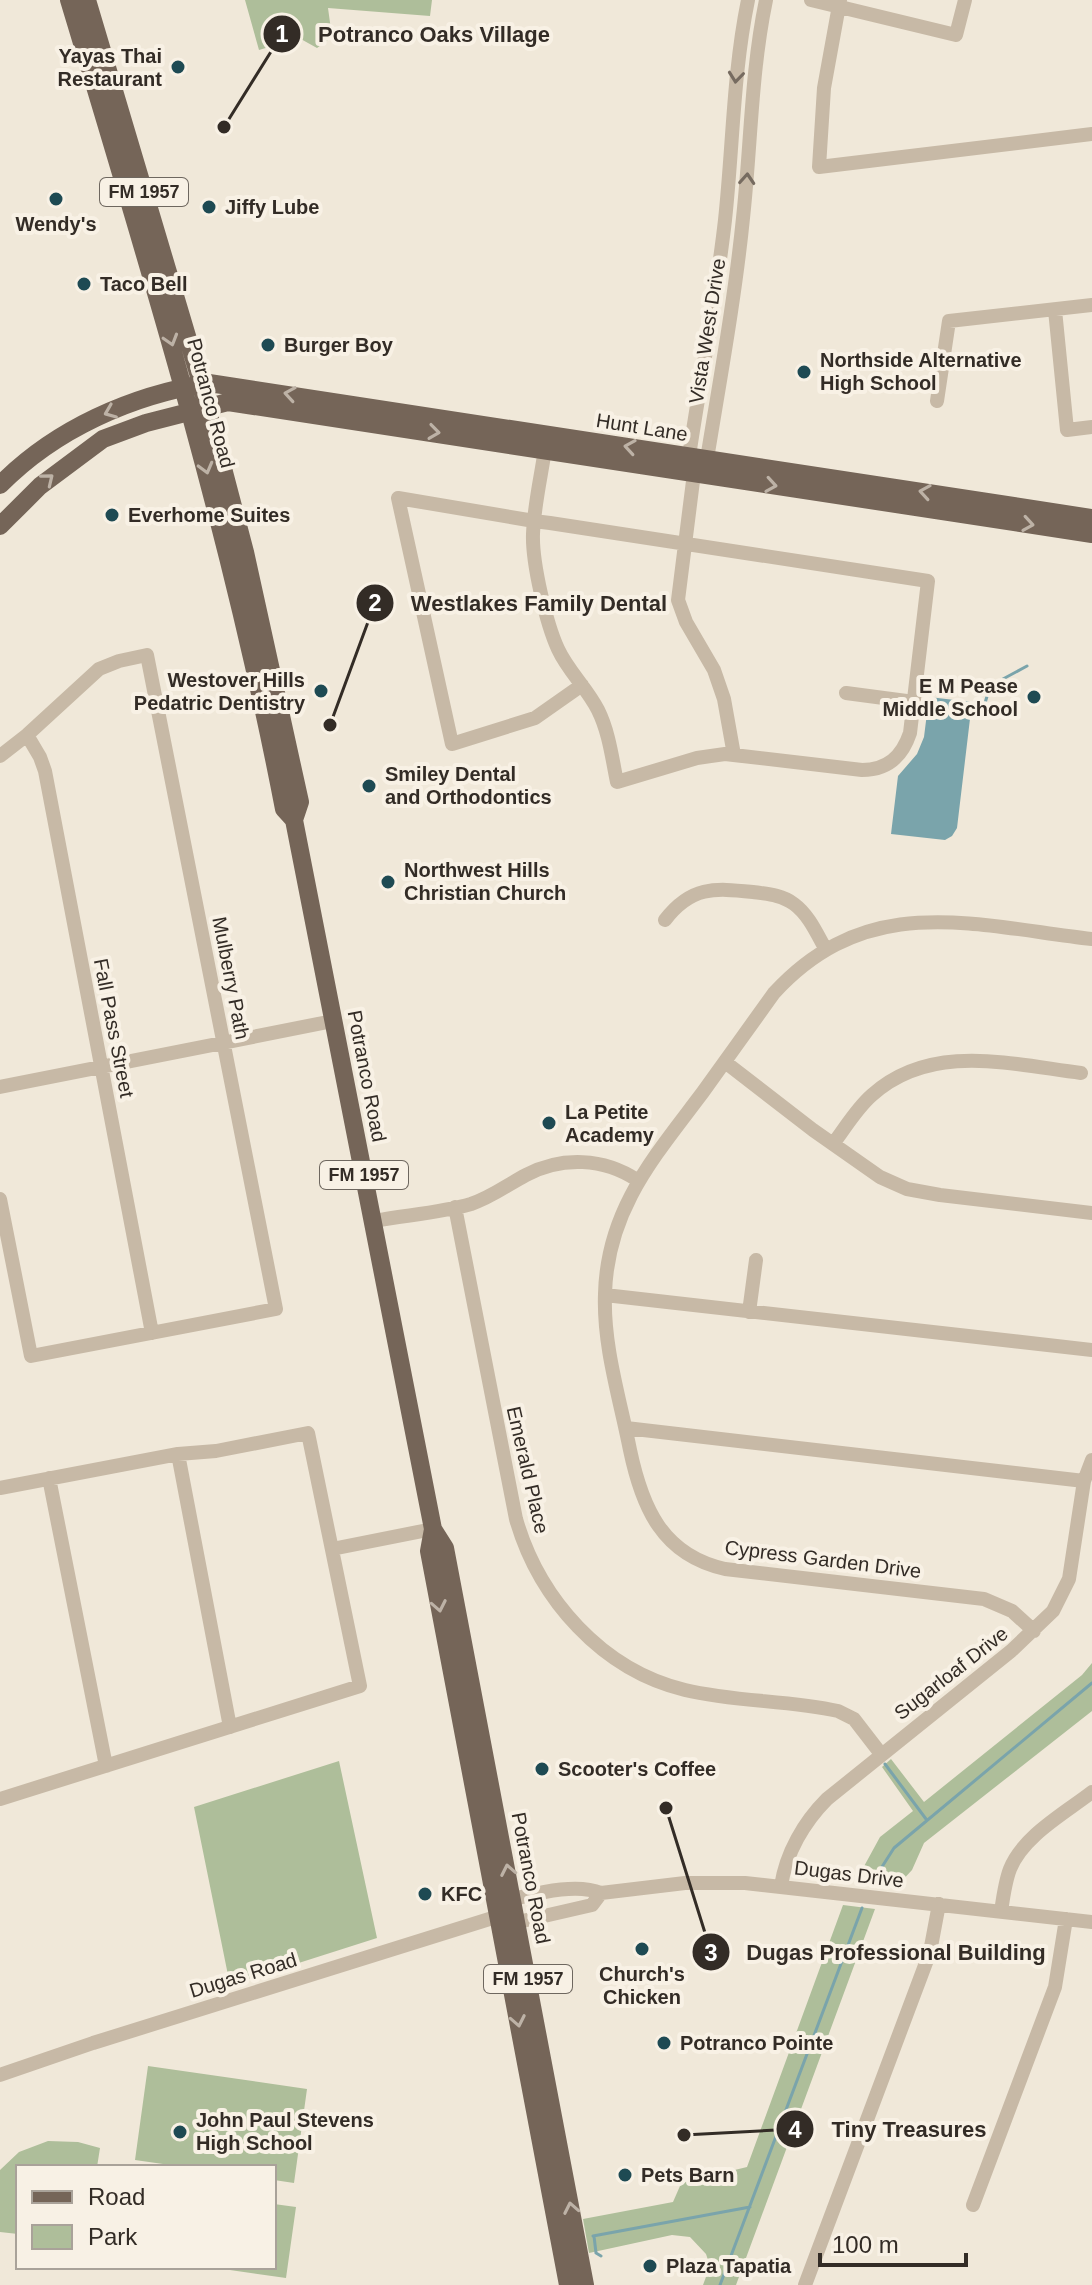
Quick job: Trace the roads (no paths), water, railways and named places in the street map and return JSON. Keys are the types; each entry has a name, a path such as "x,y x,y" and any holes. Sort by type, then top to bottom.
{"main road":[{"name":"Potranco Road","path":"76,4 117,99 153,220 193,387"},
{"name":"Potranco Road","path":"76,4 108,129 193,387 237,554 268,652 300,802 294,820 433,1529 429,1551 568,2285"},
{"path":"108,129 116,130 140,205 153,220"},
{"name":"Hunt Lane","path":"0,485 37,452 73,429 119,408 193,387 225,384 1088,526"},
{"name":"Hunt Lane","path":"0,526 40,486 103,439 199,408 234,402 545,449 697,463"},
{"path":"330,417 335,409 395,417 403,412"},
{"name":"Potranco Road","path":"237,554 234,576 284,809 294,820"},
{"path":"234,576 247,601 259,649 268,652"},
{"path":"255,671 270,702 284,771 288,776 294,775"},
{"name":"Potranco Road","path":"433,1529 445,1548 585,2285"}],"street":[{"name":"Vista West Drive","path":"697,463 696,411 725,218 735,80 748,0"},
{"name":"Vista West Drive","path":"697,463 714,415 743,221 754,66 766,0"},
{"path":"811,0 839,3 956,35 965,0"},
{"path":"839,3 824,88 819,167 1092,134"},
{"path":"725,218 743,221"},
{"path":"937,401 949,321 1092,305"},
{"path":"1055,310 1067,430 1092,427"},
{"path":"696,411 714,415"},
{"path":"545,449 534,521 534,553 550,627 563,661 582,685 605,725 617,782 697,758 734,755 862,770 880,768 895,759 905,748 910,733 928,581 534,521 398,498 452,744 535,718 582,685"},
{"path":"697,463 678,600 686,622 714,670 724,699 734,755"},
{"name":"Mulberry Path","path":"27,735 99,669 147,655 276,1309 152,1333"},
{"path":"846,693 914,702"},
{"path":"0,756 27,735"},
{"name":"Fall Pass Street","path":"27,735 45,771 152,1333"},
{"path":"665,920 683,901 708,890 773,894 792,902 803,912 826,950"},
{"name":"Cypress Garden Drive","path":"1034,1631 1010,1609 984,1599 736,1570 703,1562 670,1539 649,1512 636,1479 607,1330 607,1267 615,1231 637,1180 774,993 788,978 826,950 866,931 911,922 949,923 1092,939"},
{"path":"0,1087 333,1021"},
{"path":"833,1144 872,1095 896,1078 922,1066 966,1060 1081,1073"},
{"path":"725,1062 880,1177 918,1192 1092,1213"},
{"path":"374,1221 455,1207 487,1198 529,1173 558,1164 600,1164 619,1169 637,1180"},
{"path":"0,1199 31,1356 152,1333"},
{"name":"Emerald Place","path":"455,1207 516,1519 531,1560 555,1600 579,1628 599,1645 651,1678 701,1693 838,1711 858,1723 881,1754"},
{"path":"749,1312 756,1260"},
{"path":"605,1295 1092,1350"},
{"path":"626,1428 1084,1481"},
{"path":"0,1488 308,1433 360,1686 0,1799"},
{"path":"178,1454 230,1727"},
{"name":"Sugarloaf Drive","path":"781,1886 791,1852 811,1817 827,1799 1034,1631 1053,1611 1069,1579 1084,1481 1092,1460"},
{"path":"49,1478 106,1766"},
{"path":"332,1549 433,1529"},
{"path":"1001,1912 1009,1871 1018,1856 1038,1835 1092,1792"},
{"name":"Dugas Drive","path":"513,1899 589,1889 601,1893 704,1882 781,1886 1092,1922"},
{"name":"Dugas Drive","path":"518,1922 592,1905 601,1893"},
{"path":"513,1899 499,1916 518,1922"},
{"path":"805,2285 930,1952 939,1904"},
{"name":"Dugas Road","path":"0,2075 499,1916"},
{"path":"973,2205 1055,1987 1066,1919"}],"water":[{"path":"929,697 972,702 957,828 945,840 891,834 898,776 917,754 924,737"}],"waterway":[{"path":"970,715 977,716 983,710 990,686 1027,666"},
{"path":"871,1884 894,1848 1092,1683"},
{"path":"885,1764 926,1819"},
{"path":"720,2285 862,1908"},
{"path":"593,2236 750,2207"},
{"path":"594,2236 596,2253 601,2256"}],"place":[{"name":"Yayas Thai Restaurant","path":"178,67"},
{"name":"Potranco Oaks Village","path":"224,127"},
{"name":"Wendy's","path":"56,199"},
{"name":"Jiffy Lube","path":"209,207"},
{"name":"Taco Bell","path":"84,284"},
{"name":"Burger Boy","path":"268,345"},
{"name":"Northside Alternative High School","path":"804,372"},
{"name":"Everhome Suites","path":"112,515"},
{"name":"Westover Hills Pedatric Dentistry","path":"321,691"},
{"name":"E M Pease Middle School","path":"1034,697"},
{"name":"Westlakes Family Dental","path":"330,725"},
{"name":"Smiley Dental and Orthodontics","path":"369,786"},
{"name":"Northwest Hills Christian Church","path":"388,882"},
{"name":"La Petite Academy","path":"549,1123"},
{"name":"Scooter's Coffee","path":"542,1769"},
{"name":"Dugas Professional Building","path":"666,1808"},
{"name":"KFC","path":"425,1894"},
{"name":"Church's Chicken","path":"642,1949"},
{"name":"Potranco Pointe","path":"664,2043"},
{"name":"John Paul Stevens High School","path":"180,2132"},
{"name":"Tiny Treasures","path":"684,2135"},
{"name":"Pets Barn","path":"625,2175"},
{"name":"Plaza Tapatia","path":"650,2266"}]}
